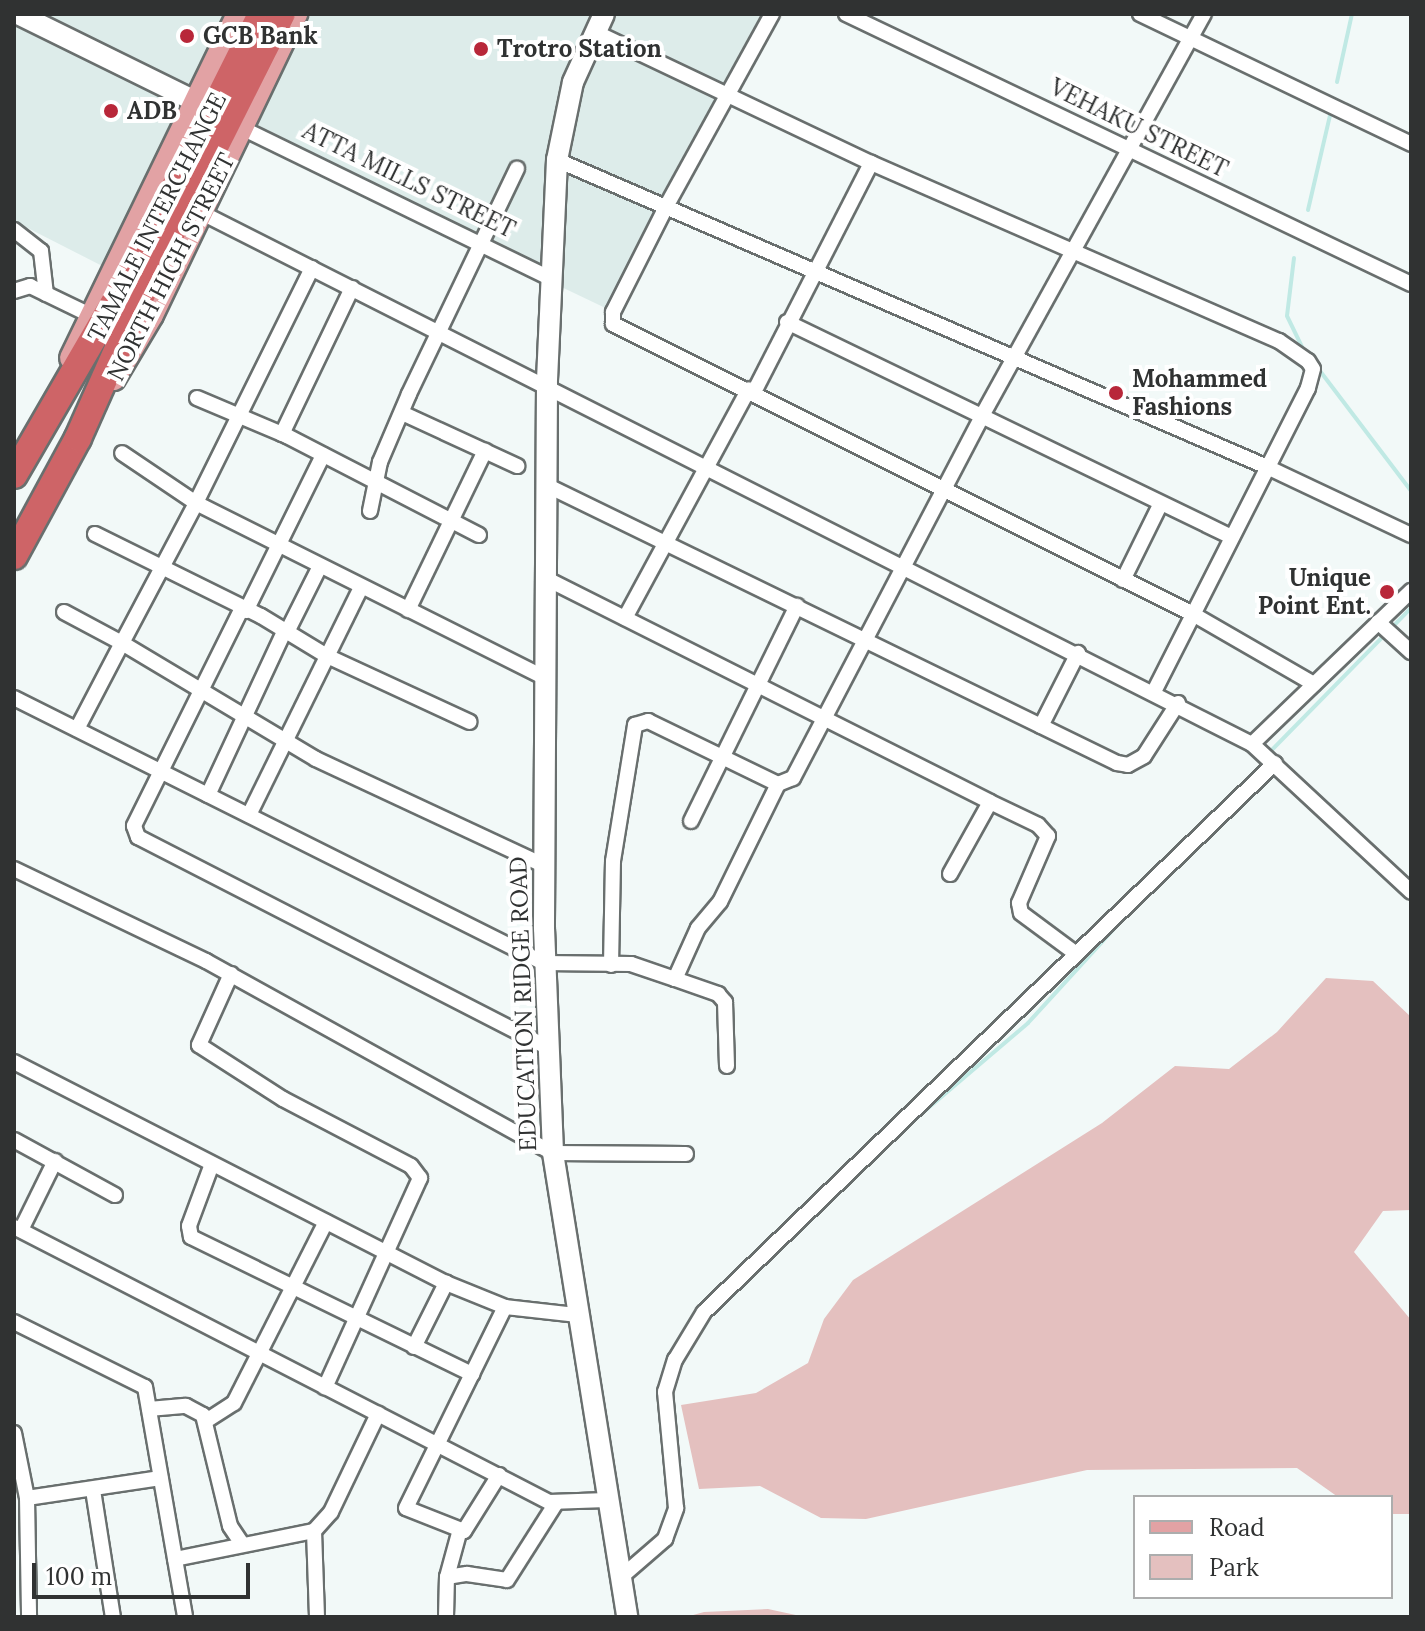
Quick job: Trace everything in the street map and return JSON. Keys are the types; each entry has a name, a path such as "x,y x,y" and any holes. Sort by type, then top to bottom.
{"highway":[{"name":"TAMALE INTERCHANGE","path":"45,416 133,270 261,14"},
{"name":"TAMALE INTERCHANGE","path":"78,438 150,276 282,14"},
{"name":"NORTH HIGH STREET","path":"14,475 45,416"},
{"name":"NORTH HIGH STREET","path":"14,556 78,438"}],"main road":[{"name":"NORTH HIGH STREET","path":"45,416 90,315 238,14"},
{"name":"NORTH HIGH STREET","path":"78,438 147,325 296,14"}],"street":[{"path":"18,14 195,101"},
{"path":"772,14 666,207 613,312 613,324 752,390 943,491 1191,613 1314,684"},
{"name":"VEHAKU STREET","path":"846,14 1131,147 1411,284"},
{"path":"1140,14 1411,144"},
{"path":"675,979 698,928 720,902 778,784 793,778 983,414 1204,14"},
{"path":"599,23 727,96 1073,253 1279,341 1308,361 1313,378 1229,536 1154,691"},
{"name":"EDUCATION RIDGE ROAD","path":"599,23 562,115 557,160 547,384 544,963 553,1153 576,1315 627,1617"},
{"name":"ATTA MILLS STREET","path":"242,128 552,279"},
{"path":"557,160 1267,467 1411,535"},
{"path":"625,618 752,390 811,271 871,163"},
{"path":"370,511 375,482 438,329 517,169"},
{"path":"202,213 1178,703 1252,744 1411,892"},
{"path":"14,230 41,251 46,294"},
{"path":"77,729 196,503 235,416 312,268"},
{"path":"14,291 30,286 90,315"},
{"path":"282,434 352,288"},
{"path":"787,322 983,414 1160,505 1229,536"},
{"path":"197,398 282,434 479,535"},
{"path":"402,413 517,466"},
{"path":"408,610 485,451"},
{"path":"122,453 196,503 544,677"},
{"path":"323,455 280,546 202,689 134,826 138,837 547,1047"},
{"path":"546,485 1041,726 1128,765 1152,748 1178,703"},
{"path":"1123,580 1160,505"},
{"path":"95,534 286,631 327,656 470,722"},
{"path":"208,795 320,566"},
{"path":"545,578 1045,830 1045,848 1019,903 1021,913 1075,953"},
{"path":"249,815 361,587"},
{"path":"1252,744 1411,591"},
{"path":"691,821 720,755 797,606"},
{"path":"64,612 248,714 316,759 543,865"},
{"path":"1378,622 1411,652"},
{"path":"1041,726 1078,653"},
{"path":"14,698 544,963 631,964 715,993 725,1002 727,1066"},
{"path":"611,965 613,861 635,725 648,721 778,784"},
{"path":"620,1578 665,1539 676,1508 665,1392 675,1360 704,1312 1275,763"},
{"path":"950,874 990,802"},
{"path":"14,869 231,974 553,1153 686,1154"},
{"path":"231,974 199,1045 419,1174 389,1255 325,1387"},
{"path":"14,1062 446,1283 505,1307 576,1315"},
{"path":"14,1140 115,1195"},
{"path":"55,1161 18,1229 556,1503 607,1500"},
{"path":"212,1164 189,1235 472,1374"},
{"path":"206,1421 234,1403 326,1222"},
{"path":"414,1347 446,1283"},
{"path":"459,1533 406,1508 505,1307"},
{"path":"14,1322 141,1383 149,1409 185,1617"},
{"path":"149,1409 186,1406 206,1421 230,1526 242,1544"},
{"path":"175,1559 314,1531 331,1512 378,1414"},
{"path":"14,1433 27,1498 29,1617"},
{"path":"446,1617 447,1577 459,1533 467,1528 499,1475"},
{"path":"27,1498 161,1478"},
{"path":"93,1490 113,1617"},
{"path":"447,1577 467,1574 507,1580 556,1503"},
{"path":"314,1531 317,1617"}],"shaded area":[{"path":"14,14 782,14 618,314 249,138 169,300 14,221"}],"green space":[{"path":"1326,978 1373,981 1411,1017 1411,1210 1383,1211 1354,1252 1411,1320 1411,1514 1393,1514 1393,1495 1335,1495 1297,1468 1087,1470 866,1519 821,1518 760,1486 699,1489 681,1405 756,1393 808,1363 824,1319 853,1280 1102,1123 1175,1066 1229,1069 1277,1032"},
{"path":"768,1609 805,1617 686,1617 704,1612"}],"waterway":[{"path":"1337,82 1352,14"},
{"path":"1308,210 1331,111"},
{"path":"1294,258 1287,316 1304,351"},
{"path":"1317,367 1411,491"},
{"path":"1267,755 1411,608"},
{"path":"906,1127 1028,1023 1124,918"},
{"path":"733,1295 741,1285"}],"place":[{"name":"GCB Bank","path":"187,36"},
{"name":"Trotro Station","path":"481,49"},
{"name":"ADB","path":"111,111"},
{"name":"Mohammed Fashions","path":"1116,393"},
{"name":"Unique Point Ent.","path":"1387,592"}]}
